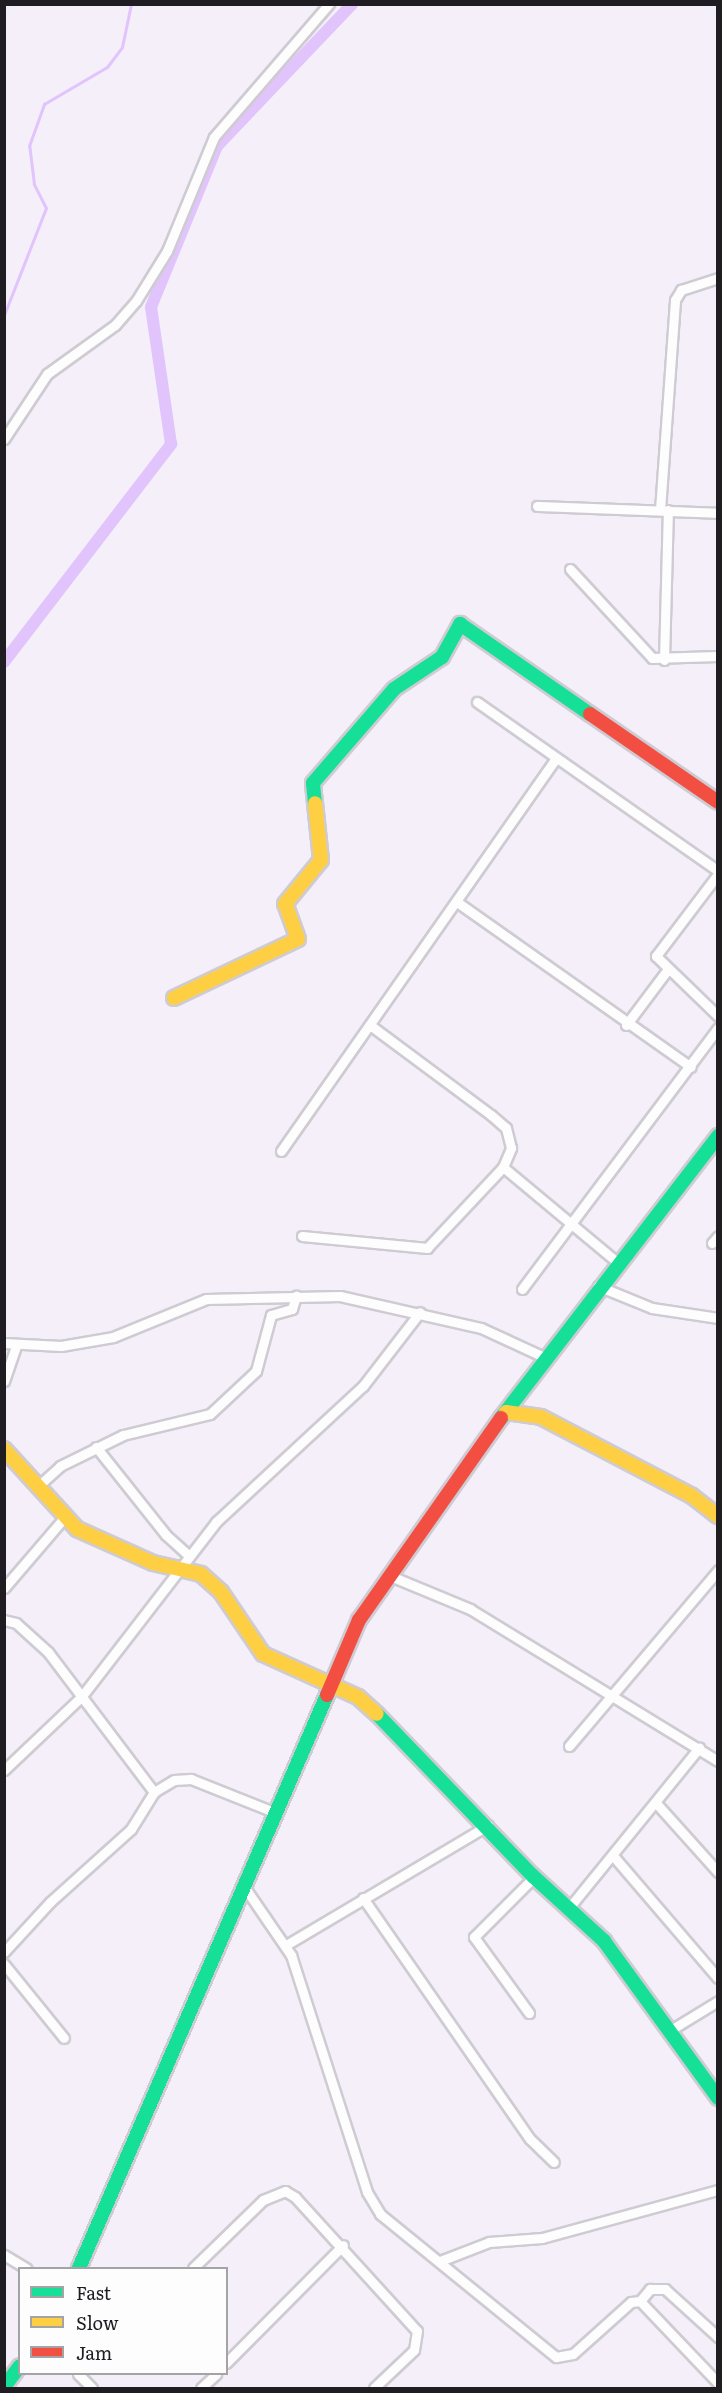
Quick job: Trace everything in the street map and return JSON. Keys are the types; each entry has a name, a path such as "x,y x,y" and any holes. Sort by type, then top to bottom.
{"main road":[{"path":"174,998 298,939 285,904 321,860 313,783 394,689 442,657 460,624 717,802"},
{"path":"79,2267 329,1684 388,1575 544,1357 717,1136"},
{"path":"506,1412 541,1417 692,1496 717,1516"},
{"path":"4,1449 64,1518 153,1563 186,1561 221,1592 263,1654 358,1697 488,1824 534,1877 604,1941 717,2098"},
{"path":"4,2387 18,2369"}],"street":[{"path":"4,439 47,374 115,325 136,301 167,251 214,137 329,4"},
{"path":"664,660 664,510 675,300 681,290 717,278"},
{"path":"537,506 717,513"},
{"path":"570,569 638,647 664,660 717,656"},
{"path":"477,702 555,759 577,768 717,872 659,948 656,956 717,1016"},
{"path":"281,1151 555,759"},
{"path":"457,902 626,1025 691,1067"},
{"path":"626,1025 668,969"},
{"path":"302,1236 427,1248 503,1167 511,1148 506,1128 370,1024"},
{"path":"522,1289 691,1067 717,1028"},
{"path":"503,1167 617,1262"},
{"path":"598,1286 652,1308 717,1318"},
{"path":"37,1487 96,1447 210,1414 256,1371 271,1316 292,1309 296,1296"},
{"path":"4,1343 16,1347 113,1337 206,1299 340,1296 420,1312 481,1328 544,1357"},
{"path":"4,1770 82,1696 216,1522 363,1386 420,1312"},
{"path":"4,1381 16,1347"},
{"path":"96,1447 186,1561"},
{"path":"4,1588 64,1518"},
{"path":"569,1746 717,1570"},
{"path":"388,1575 470,1609 717,1760"},
{"path":"4,1620 16,1623 48,1652 154,1791"},
{"path":"568,1909 615,1858 699,1748"},
{"path":"4,1952 50,1902 131,1829 154,1791 174,1780 191,1779 274,1812"},
{"path":"656,1803 717,1872"},
{"path":"286,1945 488,1824"},
{"path":"615,1858 717,1978"},
{"path":"529,2013 474,1936 534,1877"},
{"path":"243,1885 286,1945 367,2192 396,2229 440,2260 564,2359 631,2302 640,2301 650,2289 665,2289 717,2337"},
{"path":"363,1898 530,2139 554,2162"},
{"path":"4,1964 64,2038"},
{"path":"669,2031 717,2001"},
{"path":"440,2260 489,2242 542,2238 717,2190"},
{"path":"195,2267 277,2192 296,2197 343,2245 417,2331 414,2350 374,2388"},
{"path":"228,2361 343,2245"},
{"path":"4,2255 24,2267"},
{"path":"640,2301 717,2383"},
{"path":"201,2388 214,2375"},
{"path":"85,2376 92,2388"}],"waterway":[{"path":"4,315 46,208 34,184 29,146 44,104 107,67 122,47 131,4"},
{"path":"4,662 171,444 151,307 217,146 352,4"},
{"path":"4,380 4,398"}],"traffic: fast":[{"path":"315,803 313,783 394,689 442,657 460,624 590,714"},
{"path":"501,1418 718,1136"},
{"path":"79,2267 327,1695"},
{"path":"377,1714 534,1877 604,1941 718,2098"},
{"path":"4,2387 18,2369"}],"traffic: slow":[{"path":"174,998 298,939 285,904 321,860 315,803"},
{"path":"506,1412 541,1417 692,1496 718,1516"},
{"path":"4,1449 77,1529 153,1563 201,1574 221,1592 263,1654 358,1697 377,1714"}],"traffic: jam":[{"path":"590,714 718,802"},
{"path":"327,1695 359,1620 501,1418"}]}
